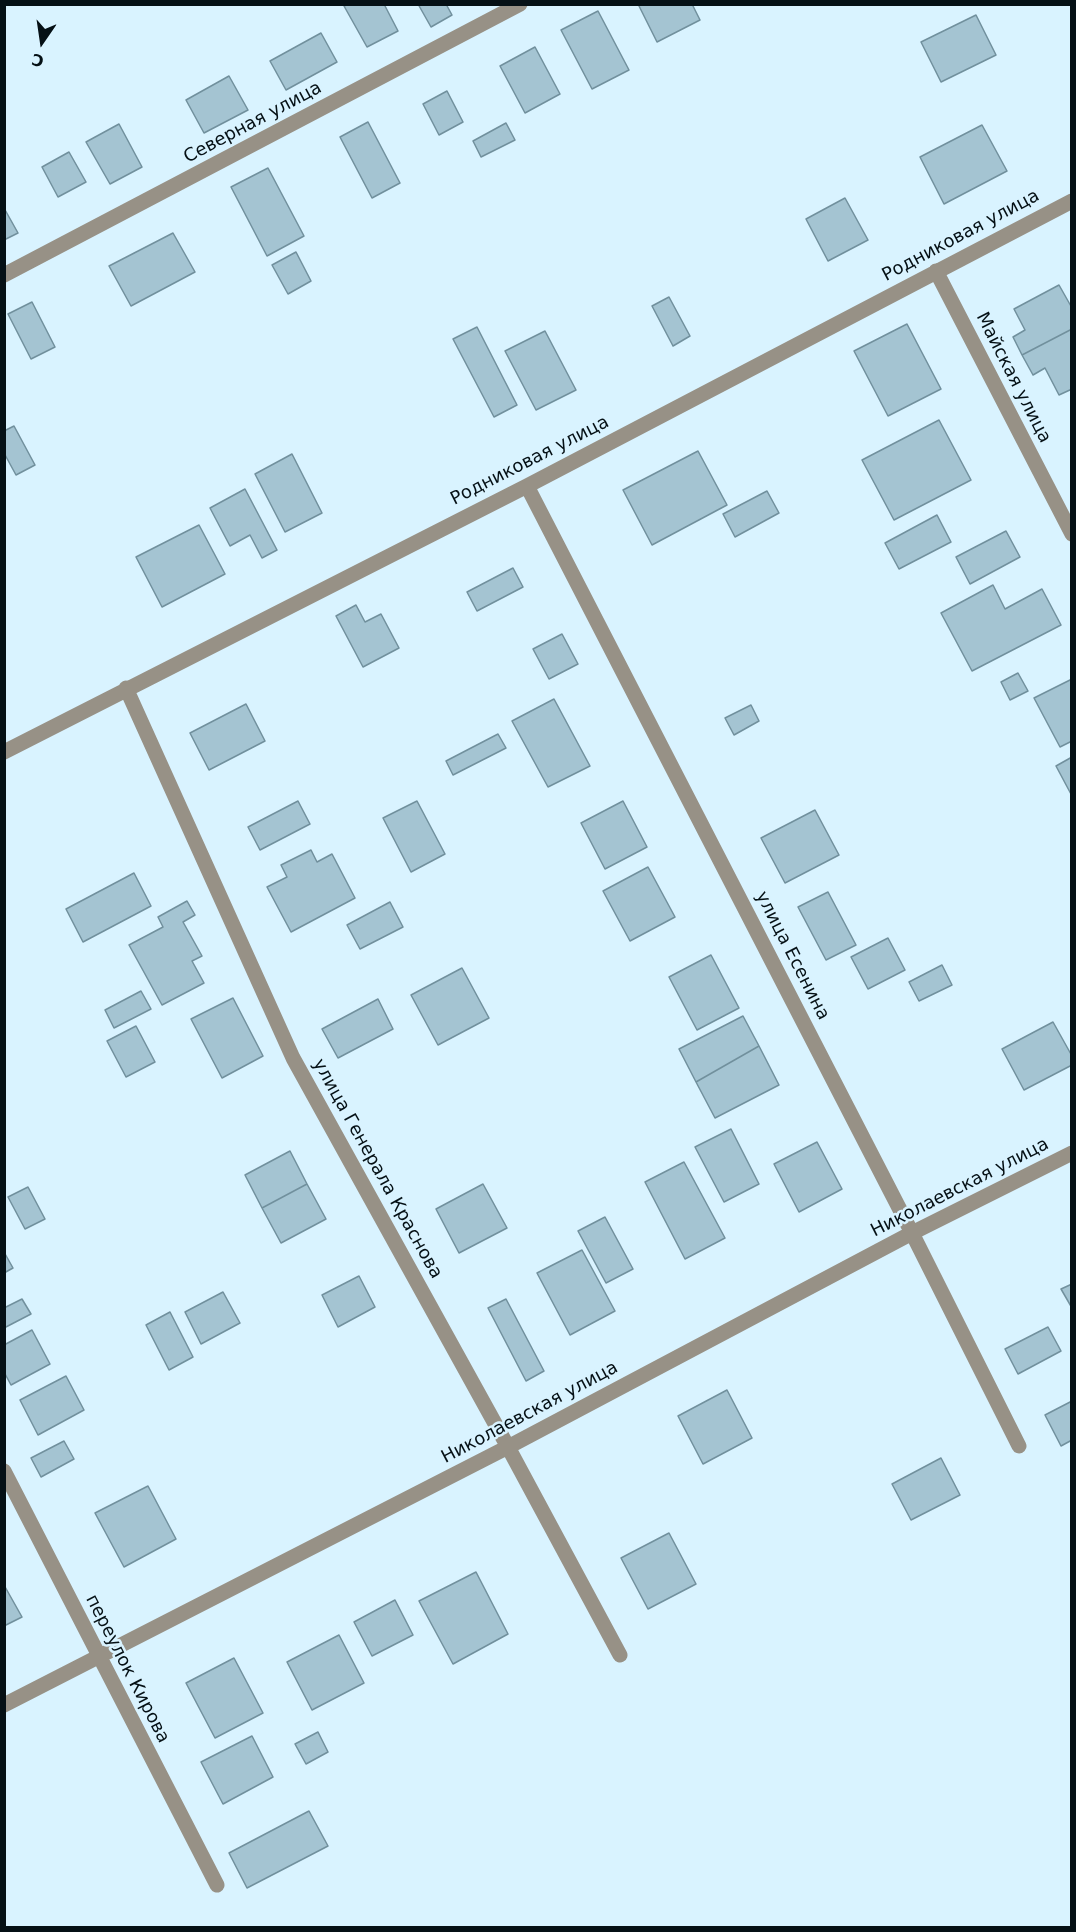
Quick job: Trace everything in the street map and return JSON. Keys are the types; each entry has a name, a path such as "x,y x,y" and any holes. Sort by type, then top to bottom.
{"street":[{"name":"Северная улица","path":"4,275 520,4"},
{"name":"Родниковая улица","path":"4,752 527,486 1071,201"},
{"name":"Майская улица","path":"936,271 1071,534"},
{"name":"улица Есенина","path":"527,486 912,1233 1019,1446"},
{"name":"улица Генерала Краснова","path":"126,688 293,1058 620,1655"},
{"name":"Николаевская улица","path":"4,1705 508,1447 912,1233 1071,1153"},
{"name":"переулок Кирова","path":"4,1471 217,1885"}],"building":[{"path":"384,4 398,31 367,47 344,6"},
{"path":"418,4 446,4 452,15 431,27"},
{"path":"638,4 692,4 700,20 657,42"},
{"path":"598,11 629,70 592,89 561,30"},
{"path":"976,15 996,55 941,82 921,42"},
{"path":"321,33 337,62 286,90 270,61"},
{"path":"535,47 560,94 525,113 500,66"},
{"path":"229,76 248,110 204,133 186,100"},
{"path":"447,91 463,122 439,135 423,104"},
{"path":"368,122 400,183 372,198 340,137"},
{"path":"506,123 515,140 481,157 473,141"},
{"path":"119,124 142,167 110,184 86,142"},
{"path":"982,125 1007,171 944,204 920,157"},
{"path":"69,152 86,182 58,197 42,167"},
{"path":"268,168 304,236 267,256 231,187"},
{"path":"845,198 868,240 828,261 806,219"},
{"path":"4,208 18,233 4,240"},
{"path":"173,233 195,272 131,306 109,266"},
{"path":"296,252 311,281 288,294 272,265"},
{"path":"1059,285 1072,308 1072,329 1022,355 1013,337 1025,330 1014,309"},
{"path":"669,297 690,336 673,346 652,306"},
{"path":"32,302 55,347 31,359 8,314"},
{"path":"907,324 941,389 888,416 854,351"},
{"path":"477,327 517,405 494,417 453,339"},
{"path":"1072,329 1072,389 1059,395 1045,368 1033,375 1022,355"},
{"path":"545,331 576,390 536,410 505,351"},
{"path":"939,420 971,480 894,520 862,460"},
{"path":"14,426 35,465 16,475 4,453 4,431"},
{"path":"698,451 727,505 652,545 623,490"},
{"path":"292,454 322,513 285,532 255,474"},
{"path":"245,489 277,550 262,558 250,535 230,546 210,508"},
{"path":"767,491 779,513 735,537 723,514"},
{"path":"937,515 951,542 899,569 885,543"},
{"path":"199,525 225,574 162,607 136,557"},
{"path":"1006,531 1020,557 970,584 956,557"},
{"path":"513,568 523,587 477,611 467,592"},
{"path":"993,585 1005,609 1042,589 1061,625 972,671 941,613"},
{"path":"356,605 365,622 381,614 399,648 363,667 336,616"},
{"path":"562,634 578,664 549,679 533,649"},
{"path":"1018,673 1028,691 1010,700 1001,682"},
{"path":"1072,679 1072,741 1060,747 1034,698"},
{"path":"554,699 590,766 548,787 512,721"},
{"path":"246,704 265,741 209,770 190,733"},
{"path":"751,705 759,721 734,735 725,718"},
{"path":"498,734 506,748 453,775 446,761"},
{"path":"1072,757 1072,796 1056,766"},
{"path":"298,801 310,824 260,850 248,827"},
{"path":"417,801 445,854 411,872 383,818"},
{"path":"623,801 647,847 605,869 581,823"},
{"path":"815,810 839,855 785,883 761,838"},
{"path":"311,850 317,862 332,854 355,898 291,932 267,887 287,877 281,865"},
{"path":"648,867 675,917 630,941 603,891"},
{"path":"134,873 151,906 83,942 66,909"},
{"path":"828,892 856,945 826,960 798,907"},
{"path":"187,901 195,915 183,922 202,956 192,961 204,983 162,1005 129,945 163,927 158,917"},
{"path":"390,902 403,927 360,949 347,925"},
{"path":"888,938 905,970 868,989 851,957"},
{"path":"711,955 739,1008 697,1030 669,977"},
{"path":"942,965 952,985 919,1001 909,982"},
{"path":"462,968 489,1018 438,1045 411,995"},
{"path":"141,991 151,1009 114,1028 105,1010"},
{"path":"233,998 263,1056 222,1078 191,1019"},
{"path":"378,999 393,1029 338,1058 322,1029"},
{"path":"743,1016 759,1046 696,1082 679,1049"},
{"path":"1053,1022 1072,1056 1072,1065 1024,1090 1002,1049"},
{"path":"136,1026 155,1062 126,1077 107,1041"},
{"path":"759,1046 779,1085 715,1118 696,1082"},
{"path":"731,1129 759,1184 724,1202 695,1147"},
{"path":"817,1142 842,1189 799,1212 774,1164"},
{"path":"290,1151 307,1184 262,1208 245,1175"},
{"path":"684,1162 725,1238 685,1259 645,1182"},
{"path":"307,1184 326,1219 281,1243 262,1208"},
{"path":"483,1184 507,1228 459,1253 436,1209"},
{"path":"28,1187 45,1219 25,1229 8,1197"},
{"path":"605,1217 633,1269 606,1283 578,1231"},
{"path":"582,1250 615,1311 570,1335 537,1273"},
{"path":"4,1252 13,1268 4,1273"},
{"path":"359,1276 375,1307 338,1327 322,1295"},
{"path":"1072,1284 1072,1308 1061,1289"},
{"path":"223,1292 240,1323 201,1344 185,1312"},
{"path":"22,1299 31,1314 4,1328 4,1308"},
{"path":"506,1299 544,1371 526,1381 488,1308"},
{"path":"170,1312 193,1357 169,1370 146,1325"},
{"path":"1048,1327 1061,1351 1018,1374 1005,1349"},
{"path":"32,1330 50,1364 11,1385 4,1372 4,1345"},
{"path":"66,1376 84,1410 38,1435 20,1400"},
{"path":"727,1390 752,1438 703,1464 678,1416"},
{"path":"1072,1401 1072,1440 1061,1446 1045,1415"},
{"path":"64,1441 74,1459 41,1477 31,1458"},
{"path":"941,1458 960,1495 911,1520 892,1484"},
{"path":"148,1486 176,1539 124,1567 95,1513"},
{"path":"669,1533 696,1584 648,1609 621,1558"},
{"path":"476,1572 508,1634 453,1664 419,1601"},
{"path":"4,1585 22,1617 4,1626"},
{"path":"395,1600 413,1635 372,1656 354,1622"},
{"path":"339,1635 364,1683 312,1710 287,1662"},
{"path":"234,1658 263,1713 215,1738 186,1683"},
{"path":"318,1732 328,1752 306,1764 295,1744"},
{"path":"252,1736 273,1777 223,1804 201,1762"},
{"path":"309,1811 328,1846 247,1888 229,1853"}]}
